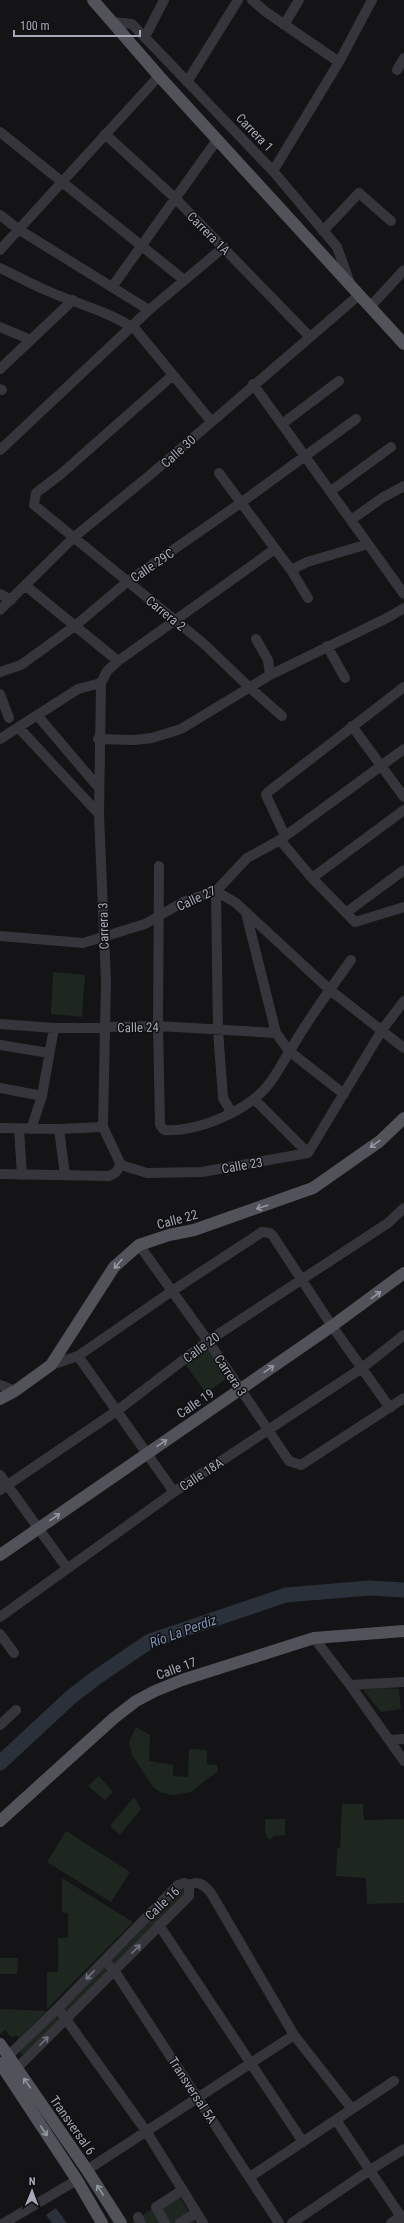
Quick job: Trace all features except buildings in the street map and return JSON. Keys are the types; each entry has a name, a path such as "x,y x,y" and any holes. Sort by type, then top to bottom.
{"main road":[{"name":"Carrera 1","path":"96,1 159,76 404,344"},
{"name":"Calle 22","path":"0,1399 15,1391 51,1365 114,1267 139,1245 169,1235 194,1230 314,1188 380,1141 404,1118"},
{"name":"Calle 19","path":"0,1555 332,1326 404,1273"},
{"name":"Calle 17","path":"0,1821 114,1718 136,1701 182,1680 314,1638 404,1631"},
{"name":"Transversal 6","path":"0,2044 3,2064 77,2180 102,2223"},
{"name":"Transversal 6","path":"3,2064 17,2068 87,2170 121,2223"}],"street":[{"path":"145,37 164,0"},
{"path":"187,82 238,0"},
{"path":"252,0 284,25 339,62"},
{"path":"284,25 299,0"},
{"path":"273,172 339,62 372,0"},
{"name":"Carrera 1","path":"113,22 132,24 273,172 337,247 355,291"},
{"path":"397,70 404,58"},
{"path":"0,250 18,229 62,184 105,134 159,76"},
{"path":"0,132 62,184 184,280"},
{"name":"Carrera 1A","path":"105,134 175,198 309,336"},
{"path":"112,288 217,140"},
{"path":"323,231 359,193 391,221"},
{"path":"0,215 18,229 149,310"},
{"path":"0,450 131,326 224,247"},
{"path":"0,268 52,293 74,300 112,316 131,326 211,421"},
{"path":"370,307 404,270"},
{"name":"Calle 30","path":"0,610 73,538 150,475 309,336 355,291"},
{"path":"0,369 74,300"},
{"path":"0,327 31,340"},
{"name":"Carrera 2","path":"173,375 34,496 34,505 203,643 282,716"},
{"path":"282,424 339,381"},
{"path":"254,384 404,594"},
{"name":"Calle 29C","path":"0,672 21,665 76,625 127,582 242,502 356,418"},
{"path":"331,491 391,447"},
{"path":"219,473 292,570 308,598"},
{"path":"351,520 382,498 404,486"},
{"path":"292,570 307,562 368,544"},
{"path":"0,739 78,688 101,683 106,671 118,661 275,549"},
{"path":"26,586 76,625 118,661"},
{"path":"0,594 11,600"},
{"path":"98,739 134,740 152,738 181,730 270,675 327,646 389,618 404,608"},
{"path":"256,639 268,660 270,675"},
{"path":"327,646 345,678"},
{"name":"Carrera 3","path":"101,683 98,739 99,814 106,982 103,1127 121,1166"},
{"path":"404,687 352,726 266,795 283,838 312,878 347,912 355,922 404,907"},
{"path":"0,694 9,718"},
{"path":"37,715 99,788"},
{"path":"352,726 404,797"},
{"path":"19,728 99,814"},
{"name":"Calle 27","path":"0,936 84,943 145,924 183,902 216,891 247,858 283,838 404,749"},
{"path":"312,878 404,810"},
{"path":"159,866 158,1026 160,1125 164,1130 174,1131 200,1126 231,1112 254,1099 279,1072 289,1051 351,960"},
{"path":"347,912 404,870"},
{"path":"216,891 246,912 330,990 404,1048"},
{"path":"216,891 218,1030 223,1098 231,1112"},
{"path":"246,912 276,1033 289,1051 344,1094"},
{"path":"254,1099 308,1153 382,1030 404,1001"},
{"name":"Calle 24","path":"0,1024 54,1028 158,1026 276,1033"},
{"path":"32,1129 42,1096 54,1028"},
{"path":"0,1045 49,1053"},
{"path":"0,1088 42,1096"},
{"path":"0,1128 59,1129 103,1127"},
{"path":"19,1129 22,1175"},
{"path":"59,1129 65,1176"},
{"name":"Calle 23","path":"121,1166 147,1173 202,1172 308,1153"},
{"path":"0,1174 109,1176 115,1173 121,1166"},
{"name":"Calle 20","path":"4,1488 118,1410 208,1341 388,1224 404,1208"},
{"path":"51,1365 78,1356 172,1291 262,1232 266,1232 273,1236 332,1326 390,1408 404,1398"},
{"name":"Carrera 3","path":"139,1245 270,1430 289,1461 301,1465 390,1408"},
{"name":"Calle 18A","path":"0,1617 174,1492 362,1368 404,1335"},
{"path":"78,1356 118,1410 174,1492"},
{"path":"0,1385 15,1391"},
{"path":"0,1475 4,1488 38,1528 67,1568"},
{"path":"0,1634 14,1653"},
{"path":"314,1638 350,1685 404,1761"},
{"path":"350,1685 404,1682"},
{"path":"0,1725 16,1710"},
{"path":"391,1742 404,1739"},
{"path":"391,1742 404,1746"},
{"name":"Calle 16","path":"3,2064 178,1885 184,1883 189,1885 189,1896 17,2068"},
{"path":"189,1885 198,1883 203,1884 210,1893 294,2035 352,2109"},
{"path":"159,1925 303,2142"},
{"name":"Transversal 5A","path":"104,1961 114,1970 280,2223"},
{"path":"58,2008 67,2017 146,2132 181,2191 203,2223"},
{"path":"87,2170 294,2035"},
{"path":"250,2177 394,2081"},
{"path":"336,2120 402,2219 391,2223"},
{"path":"292,2223 370,2170 404,2150"},
{"path":"4,2223 77,2180"},
{"path":"165,2223 156,2208 181,2191"},
{"path":"180,2223 196,2213"}],"shaded area":[{"path":"53,972 85,975 82,1017 51,1014"},
{"path":"207,1349 227,1378 206,1393 185,1364"},
{"path":"384,1688 399,1689 401,1709 381,1712 363,1690"},
{"path":"136,1727 150,1735 149,1761 173,1765 173,1776 188,1777 189,1749 207,1750 207,1764 217,1765 218,1771 191,1792 173,1795 160,1792 153,1787 132,1755 129,1742"},
{"path":"99,1776 113,1792 105,1800 88,1786"},
{"path":"134,1797 141,1809 120,1835 110,1826"},
{"path":"342,1804 363,1804 364,1820 404,1819 404,1903 367,1904 366,1878 336,1876 337,1848 340,1848"},
{"path":"265,1819 285,1819 285,1835 275,1836 269,1840 265,1833"},
{"path":"66,1831 130,1872 111,1902 47,1862"},
{"path":"62,1878 133,1922 47,2009 47,1972 58,1972 58,1938 68,1938 68,1913 62,1912"},
{"path":"180,1889 184,1889 184,1894 114,1964 110,1963 110,1959"},
{"path":"0,1958 18,1958 17,1974 0,1974"},
{"path":"102,1969 106,1969 106,1973 69,2010 65,2010 65,2006"},
{"path":"0,2009 47,2011 19,2038 16,2035 12,2038 5,2030 0,2034"},
{"path":"56,2015 60,2016 59,2019 24,2054 20,2054 20,2050"},
{"path":"177,2193 196,2223 132,2222"},
{"path":"56,2208 67,2223 52,2223 46,2215"}],"waterway":[{"name":"Río La Perdiz","path":"0,1763 71,1697 97,1677 150,1641 286,1595 369,1588 404,1590"}]}
